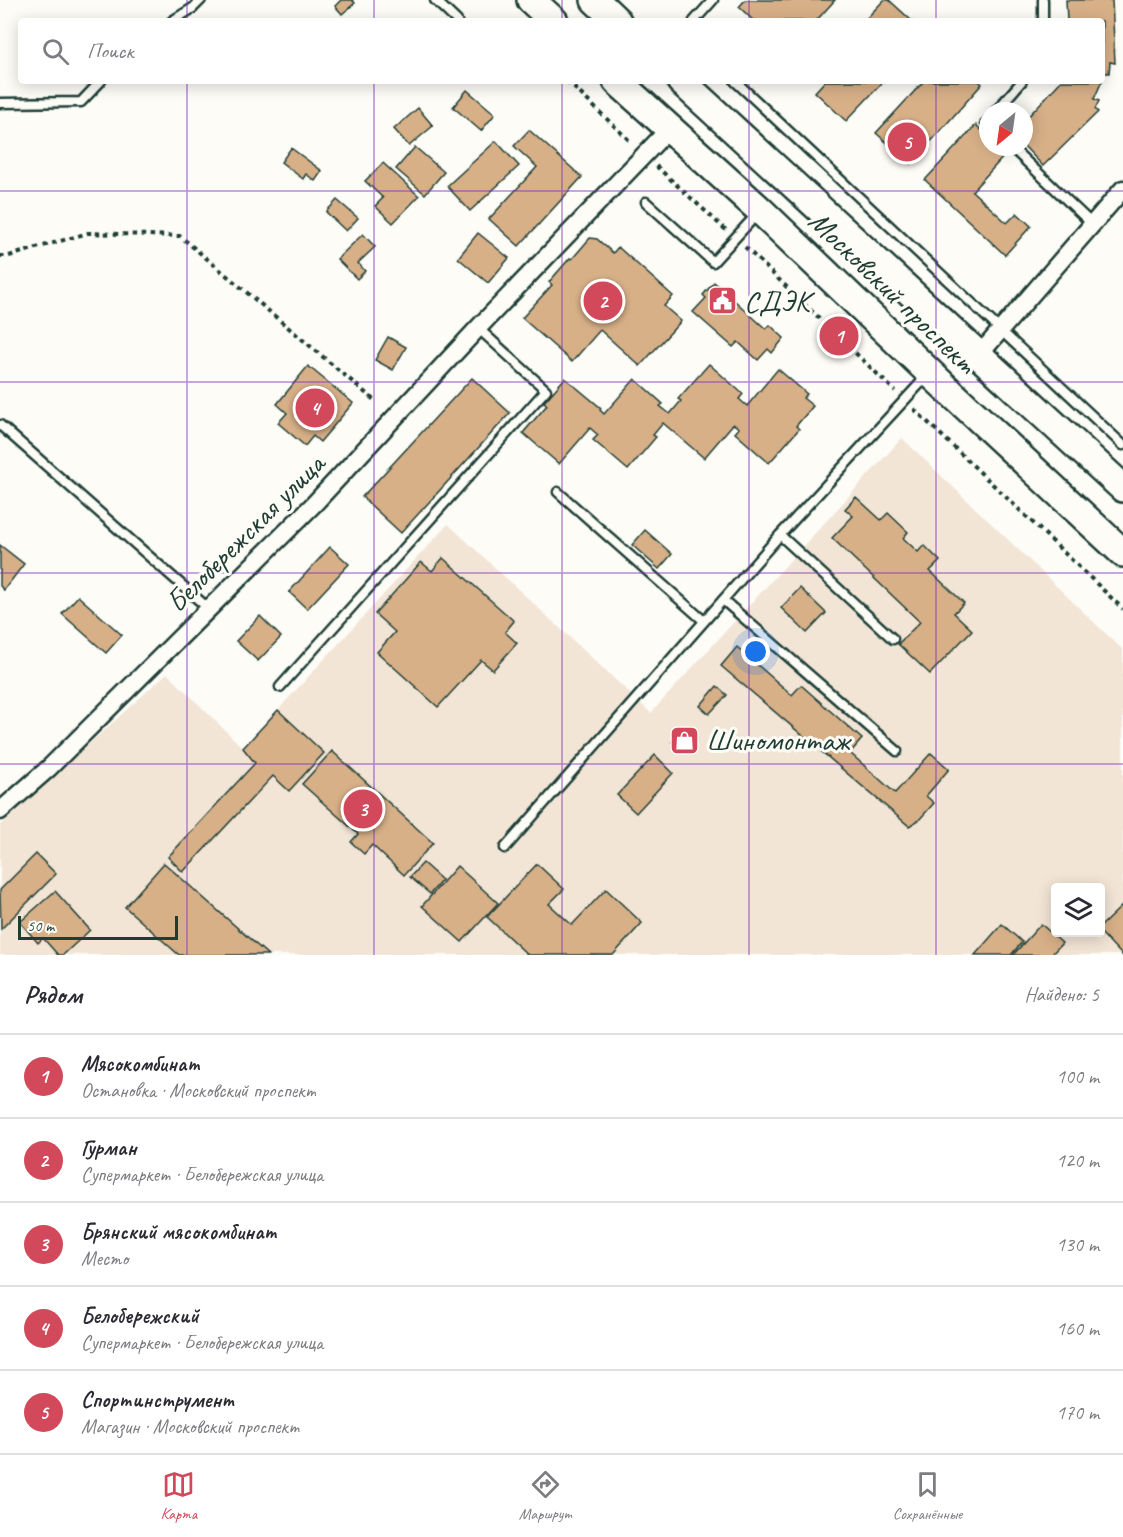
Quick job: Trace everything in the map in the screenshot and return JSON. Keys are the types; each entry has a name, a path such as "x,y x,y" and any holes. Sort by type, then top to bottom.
{"main road":[{"path":"531,0 551,18"},
{"path":"595,0 614,18"},
{"name":"Московский проспект","path":"620,84 760,210 1123,553"},
{"name":"Московский проспект","path":"684,84 1123,488"}],"street":[{"name":"Белобережская улица","path":"0,811 49,768 314,504 478,328 669,129"},
{"path":"978,355 1123,189"}],"lane":[{"path":"177,18 201,0"},
{"path":"435,0 454,18"},
{"path":"697,18 713,0"},
{"path":"1043,0 1043,18"},
{"path":"0,103 81,102 98,84"},
{"path":"738,84 1123,445"},
{"path":"1004,102 1019,84"},
{"path":"1020,156 1092,224"},
{"path":"646,202 713,261 760,210"},
{"path":"280,687 546,390 478,328"},
{"path":"505,848 780,535 930,373"},
{"path":"0,425 209,609"},
{"path":"558,492 704,621"},
{"path":"780,535 893,639"},
{"path":"723,600 897,751"}],"path":[{"path":"570,84 839,336 1123,609"},
{"path":"0,256 9,256 88,233 180,236 374,400"}],"shaded area":[{"path":"902,438 1123,650 1123,955 0,955 0,825 167,673 243,748 448,524 651,713"}],"building":[{"path":"341,0 352,0 355,3 342,14 335,6"},
{"path":"745,0 835,0 819,18 751,18 739,7"},
{"path":"884,0 889,0 909,18 867,18"},
{"path":"1066,0 1112,0 1115,63 1110,62 1109,73 1105,73 1105,18 1067,18"},
{"path":"822,84 881,84 846,121 815,92"},
{"path":"921,84 982,84 911,164 876,133"},
{"path":"1058,84 1101,84 1094,99 1099,101 1095,109 1098,112 1043,166 1033,155 1033,111"},
{"path":"467,90 495,114 481,131 453,107"},
{"path":"418,108 433,126 409,146 394,129"},
{"path":"976,125 979,128 979,156 1004,156 972,191 1007,223 1017,213 1031,226 1005,255 925,180"},
{"path":"529,130 582,177 519,246 489,219 537,167 514,146"},
{"path":"496,141 519,166 470,211 447,186"},
{"path":"415,147 444,172 425,194 396,169"},
{"path":"291,148 322,171 315,181 306,174 303,179 281,162"},
{"path":"383,163 419,196 393,223 375,206 383,198 365,181"},
{"path":"337,200 358,218 346,231 326,212"},
{"path":"478,233 509,258 488,283 458,258"},
{"path":"363,234 375,247 358,263 365,271 357,279 337,259"},
{"path":"590,238 597,239 613,253 618,247 673,296 664,306 681,321 640,366 600,330 572,362 522,318 552,285 549,282"},
{"path":"714,282 766,329 770,325 784,338 772,353 768,349 758,360 738,342 733,347 693,312 706,298 703,295"},
{"path":"388,337 406,347 393,370 375,360"},
{"path":"709,364 743,394 739,399 747,406 778,369 807,394 803,398 813,406 796,426 799,429 769,463 735,433 739,428 733,424 704,458 663,423 653,435 656,437 628,470 593,440 598,435 590,428 559,464 523,433 547,405 544,402 565,378 601,408 604,414 635,379 663,404 660,406 670,414 681,401 678,399"},
{"path":"308,366 353,403 320,442 313,436 305,446 278,423 287,413 277,404"},
{"path":"472,378 510,413 401,533 362,497"},
{"path":"856,497 881,520 888,513 908,532 903,538 918,552 924,545 940,561 930,571 964,603 954,613 972,630 930,674 898,644 920,622 832,538 853,516 845,509"},
{"path":"645,530 672,554 659,569 632,545"},
{"path":"0,545 24,564 4,590 0,586"},
{"path":"330,547 349,564 307,609 289,592"},
{"path":"443,558 514,621 505,632 517,643 493,670 481,660 438,707 377,652 395,632 375,614 421,562 432,571"},
{"path":"800,588 826,613 807,633 781,608"},
{"path":"78,596 122,635 106,653 62,614"},
{"path":"260,616 281,637 258,661 236,641"},
{"path":"737,647 792,695 801,685 862,739 850,753 895,793 931,753 949,769 926,796 934,803 919,820 909,826 721,666"},
{"path":"717,686 727,695 709,714 700,706"},
{"path":"278,710 324,753 289,791 273,776 183,872 168,857 255,763 243,748"},
{"name":"Шиномонтаж","path":"688,727 697,738 682,752 672,742"},
{"path":"332,751 433,843 404,875 372,845 364,854 351,842 358,834 302,784"},
{"path":"655,755 673,773 636,813 617,795"},
{"path":"36,854 56,874 1,929 0,890"},
{"path":"164,863 268,955 179,955 125,907"},
{"path":"423,863 442,880 430,894 410,877"},
{"path":"537,864 564,889 549,904 572,925 606,889 642,923 613,955 528,955 487,917"},
{"path":"457,866 498,903 462,942 422,906"},
{"path":"55,891 90,930 63,955 58,955 43,938 38,943 20,922"},
{"path":"1123,905 1123,955 1105,937 1105,922"},
{"path":"1002,924 1022,942 1011,955 975,955"},
{"path":"1041,924 1051,933 1051,937 1055,937 1062,943 1051,955 1013,955"}],"place":[{"name":"Спортинструмент","path":"907,142"},
{"name":"Гурман","path":"603,301"},
{"name":"СДЭК","path":"723,301"},
{"name":"Мясокомбинат","path":"839,336"},
{"name":"Белобережский","path":"315,408"},
{"name":"Шиномонтаж","path":"685,740"},
{"name":"Брянский мясокомбинат","path":"363,809"}]}
